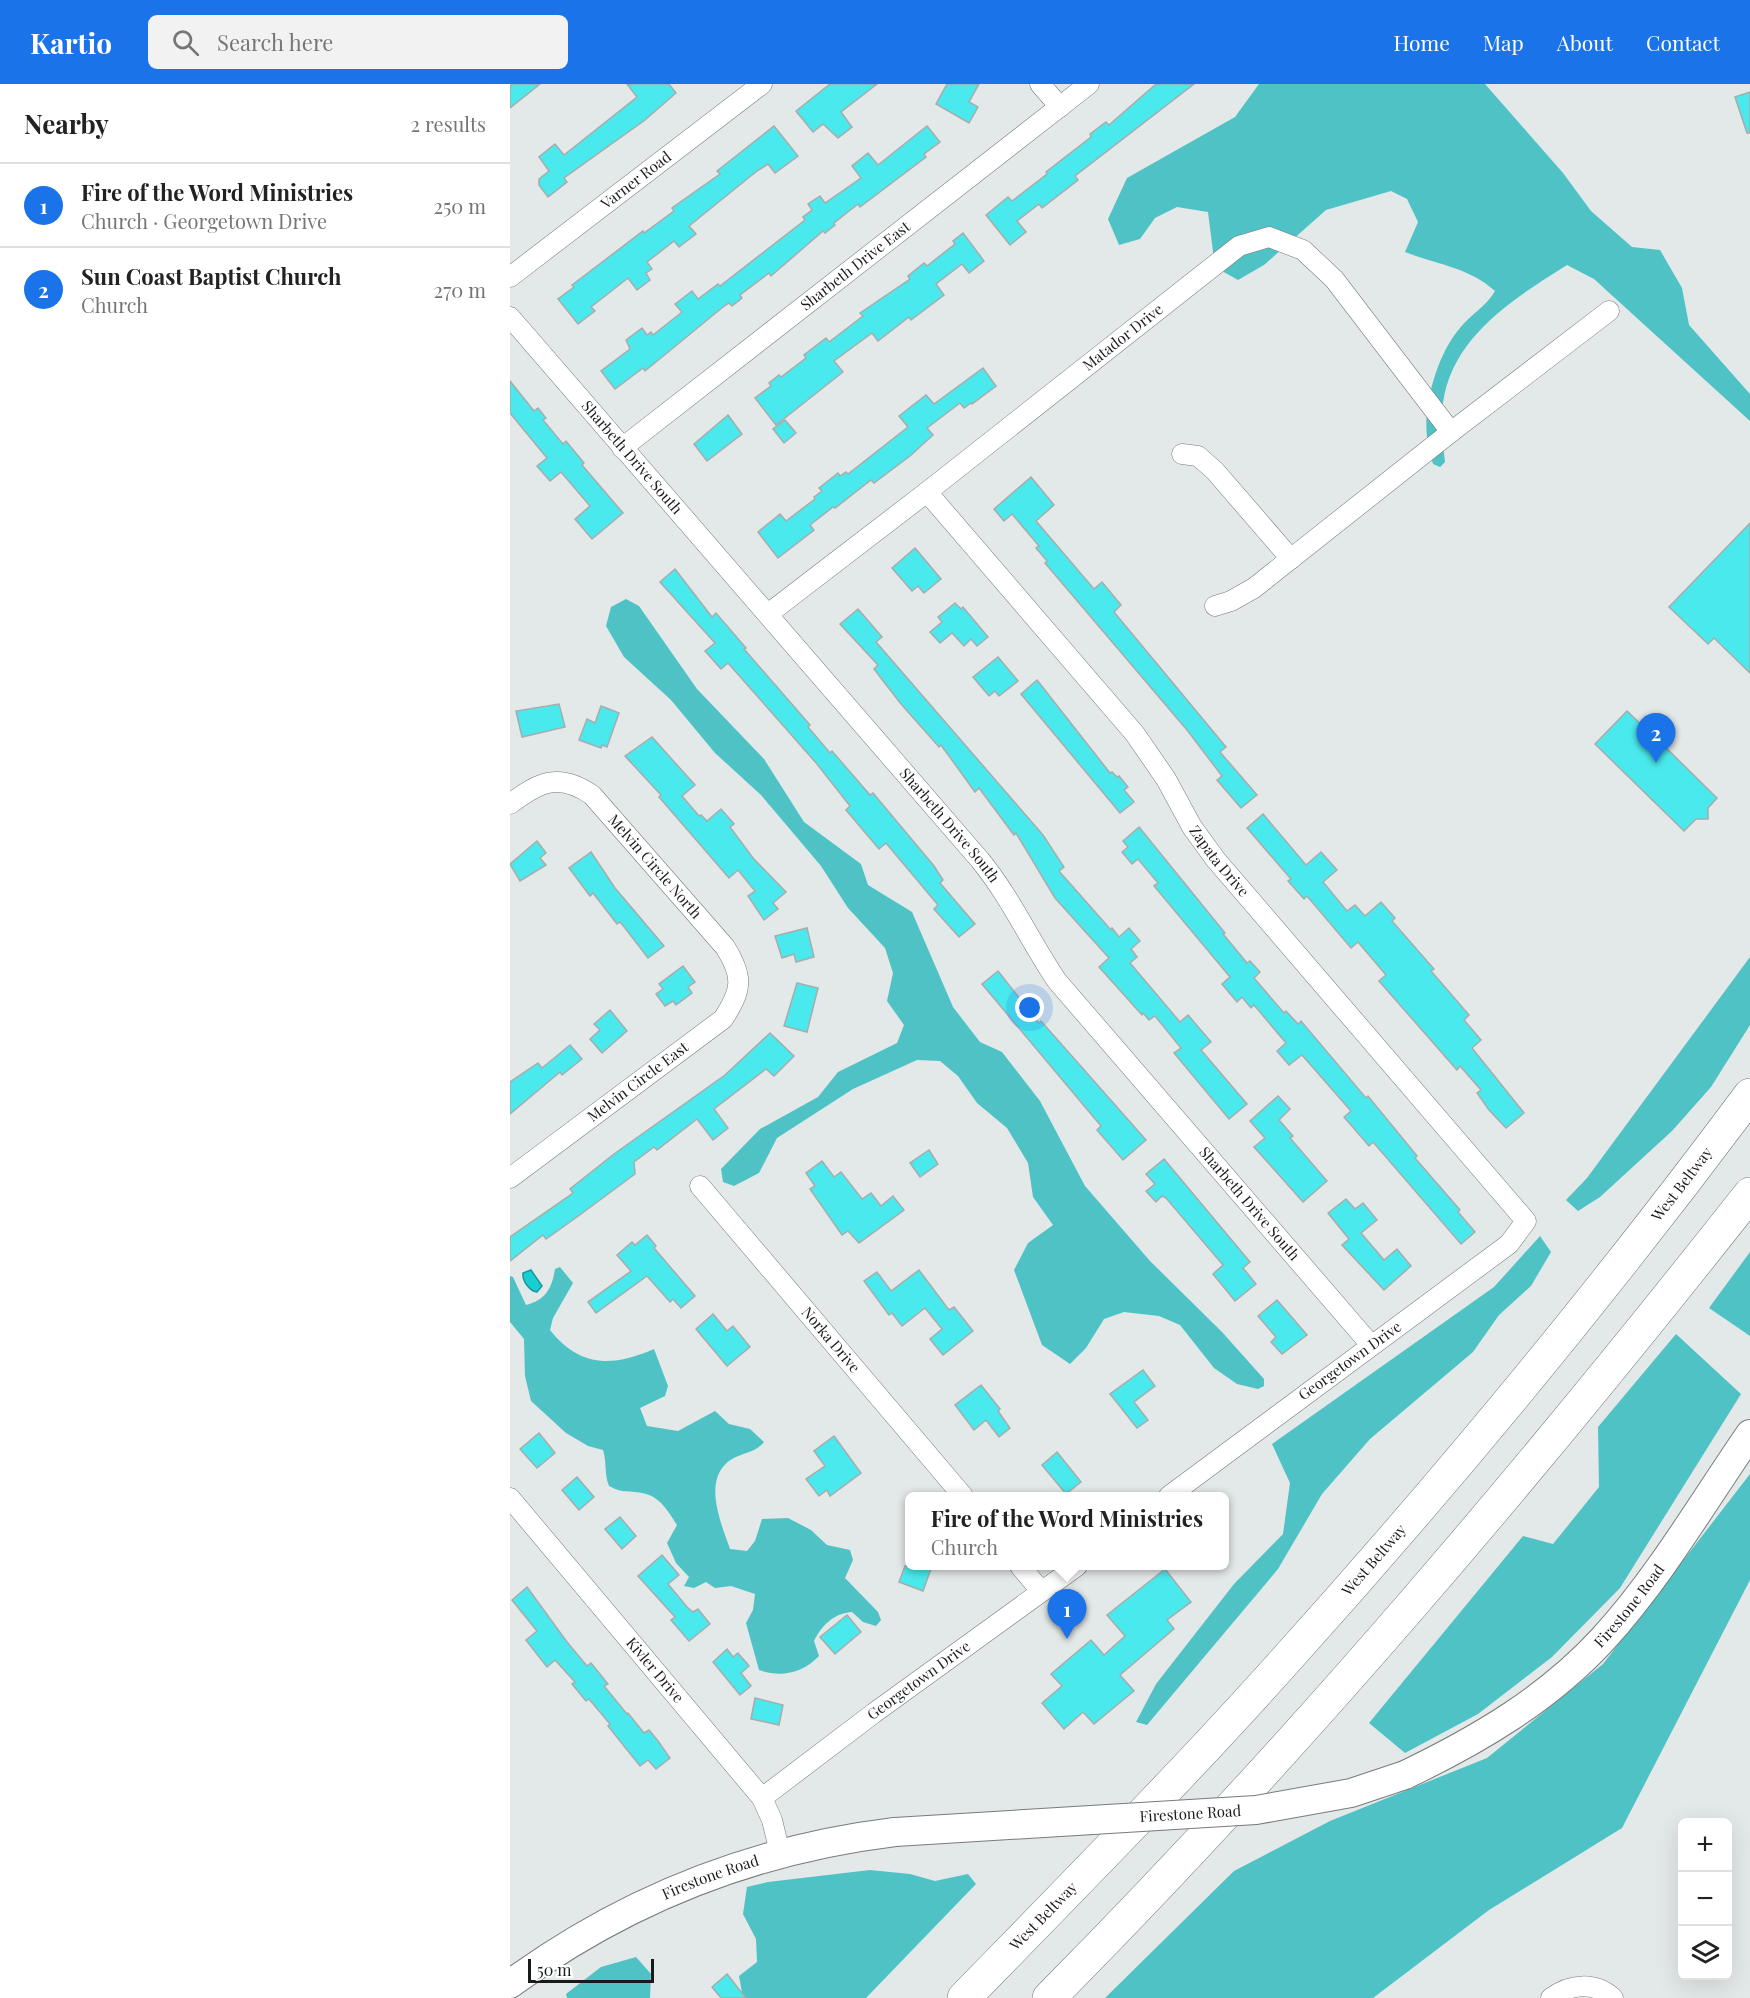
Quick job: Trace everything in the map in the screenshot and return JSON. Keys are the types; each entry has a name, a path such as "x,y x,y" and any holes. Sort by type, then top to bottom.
{"highway":[{"name":"West Beltway","path":"964,1998 1268,1680 1465,1455 1635,1244 1750,1095"},
{"path":"1049,1998 1262,1773 1379,1644 1500,1503 1750,1194"}],"street":[{"name":"Varner Road","path":"510,278 762,84"},
{"path":"1040,84 1060,107"},
{"name":"Sharbeth Drive East","path":"622,448 1089,84"},
{"name":"Matador Drive","path":"768,614 1239,246 1269,237 1303,249 1334,279 1451,432"},
{"path":"1215,606 1231,601 1254,588 1451,432 1609,311"},
{"name":"Sharbeth Drive South","path":"510,317 997,881 1058,981 1371,1345"},
{"path":"1182,454 1198,456 1215,471 1291,559"},
{"name":"Zapata Drive","path":"927,492 1135,734 1166,779 1196,833 1216,860 1526,1221"},
{"name":"Melvin Circle North","path":"510,804 532,787 556,781 583,788 592,795 725,947 737,970"},
{"name":"Melvin Circle East","path":"510,1178 723,1019 738,991 737,970"},
{"name":"Norka Drive","path":"700,1186 959,1492"},
{"name":"Georgetown Drive","path":"1176,1492 1509,1244 1526,1221"},
{"name":"Firestone Road","path":"510,1984 559,1948 613,1920 704,1877 780,1853 840,1839 895,1832 1256,1810 1352,1793 1405,1775 1458,1750 1524,1708 1563,1677 1603,1639 1634,1602 1750,1434"},
{"name":"Kivler Drive","path":"510,1498 762,1798 772,1820 780,1853"},
{"path":"1023,1570 1041,1591"},
{"name":"Georgetown Drive","path":"762,1798 1071,1570"},
{"path":"1551,1998 1574,1986 1593,1987 1613,1998"}],"shaded area":[{"path":"1259,84 1485,84 1563,173 1591,211 1632,247 1660,250 1682,288 1689,325 1750,394 1750,421 1594,279 1567,265 1527,291 1489,321 1472,339 1459,358 1449,379 1441,417 1445,462 1440,467 1433,464 1426,424 1430,395 1439,365 1460,328 1495,291 1464,272 1405,252 1418,222 1407,199 1391,191 1326,210 1264,265 1238,280 1215,267 1208,212 1177,207 1155,218 1140,239 1119,245 1108,219 1127,178 1235,117"},
{"path":"626,599 639,606 697,689 764,759 804,822 861,864 868,885 912,912 953,1007 980,1042 1002,1052 1040,1101 1085,1186 1150,1261 1222,1332 1264,1379 1264,1386 1258,1389 1237,1384 1214,1368 1180,1325 1159,1316 1124,1312 1104,1319 1086,1348 1070,1364 1042,1345 1014,1270 1028,1243 1053,1225 1033,1197 1028,1163 1007,1128 977,1103 958,1076 940,1061 917,1060 853,1089 777,1138 759,1173 734,1186 723,1182 721,1169 760,1129 818,1097 838,1072 897,1043 904,1025 887,1001 893,973 885,948 848,908 821,866 761,795 715,753 671,700 624,657 606,626 611,607"},
{"path":"1750,957 1750,1025 1711,1087 1672,1131 1600,1197 1578,1211 1566,1200 1587,1178"},
{"path":"1540,1236 1551,1252 1531,1286 1499,1315 1473,1352 1370,1439 1322,1494 1278,1569 1147,1725 1136,1722 1156,1684 1234,1584 1283,1534 1290,1483 1272,1444 1494,1287"},
{"path":"1750,1252 1750,1336 1709,1308"},
{"path":"560,1267 573,1283 553,1318 550,1330 561,1342 573,1352 585,1357 611,1361 625,1359 654,1349 668,1386 665,1396 640,1408 647,1426 678,1431 715,1411 729,1424 750,1429 764,1442 753,1450 732,1459 717,1477 716,1501 730,1549 747,1551 755,1541 762,1519 788,1518 811,1530 827,1545 850,1550 853,1560 845,1578 878,1612 881,1620 876,1626 863,1622 852,1612 834,1617 814,1641 819,1656 813,1662 799,1670 775,1674 759,1670 746,1623 753,1610 755,1594 731,1586 715,1588 706,1582 694,1588 684,1586 689,1577 676,1563 667,1543 677,1525 667,1510 654,1497 609,1486 603,1450 588,1446 566,1433 531,1401 525,1376 524,1339 510,1322 510,1276 513,1277 526,1305 539,1300 547,1292 555,1269"},
{"path":"531,1270 542,1286 537,1292 527,1285 524,1279 523,1273"},
{"path":"1676,1334 1741,1394 1620,1588 1552,1657 1478,1714 1405,1753 1369,1723 1523,1536 1553,1544 1599,1487 1598,1427"},
{"path":"1750,1474 1750,1580 1622,1828 1489,1910 1373,1998 1105,1998 1234,1871 1330,1821 1487,1758 1603,1664"},
{"path":"870,1870 910,1874 935,1881 968,1874 976,1884 866,1998 743,1998 739,1976 757,1962 756,1939 743,1914 747,1887 768,1882"},
{"path":"636,1957 651,1974 650,1998 567,1998 566,1994 601,1967"}],"building":[{"path":"510,84 540,84 510,108"},
{"path":"627,84 669,84 676,93 645,120 564,178 567,182 548,197 539,185 539,179 549,171 539,157 555,144 564,155 637,97"},
{"path":"830,84 877,84 841,112 852,127 838,138 823,124 813,132 796,111"},
{"path":"947,84 979,84 969,102 978,107 969,123 936,104"},
{"path":"1156,84 1194,84 1075,176 1078,180 1042,208 1039,204 1017,221 1026,232 1010,245 986,215 1008,197 1012,201 1091,137 1090,134 1106,122 1109,125"},
{"path":"1750,92 1750,133 1747,133 1735,97"},
{"path":"774,126 798,156 775,173 768,164 757,171 689,226 696,234 679,247 674,241 647,262 652,269 646,273 650,280 637,290 628,278 591,307 595,311 578,324 558,299 574,287 572,285 643,231 644,233 674,211 672,208 720,174 717,171"},
{"path":"927,126 940,142 924,154 926,157 860,207 858,204 771,276 769,273 740,295 742,298 732,306 729,303 723,307 645,371 643,368 615,389 601,371 630,349 626,340 642,328 647,335 651,332 653,335 682,312 675,304 692,291 698,299 718,284 720,286 805,220 803,217 812,210 808,204 820,196 825,203 861,178 852,166 868,153 878,165"},
{"path":"963,233 984,261 969,273 962,264 936,284 944,295 911,320 909,317 878,341 872,333 834,361 843,372 776,425 755,398 771,386 769,383 806,358 804,355 826,338 829,342 863,316 860,313 910,279 908,276 924,263 927,266 955,244 953,241"},
{"path":"983,368 996,386 964,408 960,403 927,428 933,435 910,456 874,483 871,480 835,508 833,507 810,525 814,530 778,558 758,532 780,514 786,521 815,499 814,497 822,491 819,488 838,473 840,476 846,472 848,474 908,427 899,416 926,395 934,404"},
{"path":"510,381 534,411 538,408 546,418 543,420 563,444 566,441 584,463 582,465 623,513 592,539 575,519 590,506 561,472 550,481 537,466 547,458 510,413"},
{"path":"728,415 742,434 707,461 694,444"},
{"path":"785,420 796,433 784,443 773,429"},
{"path":"1031,477 1054,505 1036,521 1094,589 1102,582 1121,605 1114,612 1226,747 1220,752 1257,795 1241,808 1217,780 1222,776 1187,730 1045,563 1047,561 1036,548 1039,546 1012,514 1004,521 994,509"},
{"path":"1750,523 1750,673 1714,638 1708,644 1669,607"},
{"path":"915,548 941,579 924,593 918,586 912,591 892,568"},
{"path":"675,569 712,617 716,613 746,648 744,649 810,725 808,727 830,753 832,751 870,795 873,793 934,866 943,880 940,883 975,924 959,937 934,909 938,905 886,843 879,849 846,810 850,806 817,764 728,663 721,669 705,651 715,643 660,582"},
{"path":"955,603 961,609 963,607 988,637 977,646 971,639 964,646 952,633 940,643 930,632 942,622 938,617"},
{"path":"858,609 882,637 876,642 1043,835 1064,867 1059,871 1119,937 1129,928 1140,941 1131,949 1137,957 1130,963 1180,1022 1188,1015 1211,1042 1201,1050 1247,1104 1229,1119 1174,1053 1181,1048 1155,1016 1149,1020 1143,1013 1142,1015 1099,967 1109,958 1055,898 1016,833 1014,835 979,788 975,792 941,745 939,747 901,704 874,669 878,665 840,624"},
{"path":"998,657 1018,681 999,696 995,691 989,696 973,677"},
{"path":"1037,680 1110,773 1119,776 1128,787 1124,790 1134,802 1120,813 1021,694"},
{"path":"559,704 565,727 522,737 516,711"},
{"path":"601,706 619,713 607,747 602,745 601,748 579,740 587,719 595,723"},
{"path":"1627,711 1647,730 1659,717 1669,727 1657,739 1717,798 1708,808 1708,819 1696,819 1684,831 1595,744"},
{"path":"652,737 695,785 682,796 699,816 701,815 707,821 721,809 734,824 730,827 753,858 786,892 773,903 778,909 764,920 748,896 755,891 738,870 729,878 659,797 661,795 625,756"},
{"path":"1263,814 1306,865 1321,852 1337,870 1323,882 1347,911 1355,905 1365,916 1381,902 1395,918 1392,921 1434,969 1431,971 1469,1015 1464,1020 1481,1040 1472,1048 1524,1113 1506,1128 1477,1093 1481,1090 1460,1066 1457,1070 1379,981 1386,975 1358,942 1351,948 1307,896 1304,899 1288,881 1291,879 1247,828"},
{"path":"1139,827 1247,963 1250,961 1260,972 1254,978 1284,1013 1286,1011 1298,1024 1301,1021 1366,1098 1368,1096 1417,1156 1415,1158 1460,1210 1458,1212 1475,1232 1461,1244 1373,1142 1369,1146 1344,1117 1351,1111 1302,1055 1289,1065 1277,1051 1286,1043 1254,1005 1251,1008 1242,997 1237,1002 1222,984 1230,977 1154,886 1158,883 1138,859 1132,864 1122,852 1128,847 1123,841"},
{"path":"537,841 546,853 540,858 546,865 520,881 510,864"},
{"path":"591,852 615,888 664,946 648,958 620,922 617,924 593,893 590,896 569,868"},
{"path":"807,928 814,957 796,962 794,954 782,958 775,936"},
{"path":"683,966 695,982 688,987 692,993 676,1005 673,1001 665,1006 656,994 663,989 659,984"},
{"path":"998,971 1039,1023 1041,1021 1146,1140 1123,1160 1097,1130 1101,1126 982,984"},
{"path":"797,983 818,988 807,1032 784,1026"},
{"path":"610,1010 627,1031 602,1053 590,1039 600,1030 594,1024"},
{"path":"770,1033 794,1056 774,1076 766,1069 714,1109 728,1128 713,1140 697,1119 657,1150 654,1147 634,1162 635,1174 546,1239 543,1235 510,1261 510,1237 573,1193 570,1189 614,1154 725,1075"},
{"path":"570,1045 582,1059 562,1075 560,1072 510,1114 510,1082 538,1063 542,1068"},
{"path":"1278,1096 1290,1109 1279,1120 1293,1136 1290,1138 1327,1181 1303,1202 1254,1147 1265,1138 1250,1121"},
{"path":"929,1150 938,1164 920,1177 910,1163"},
{"path":"1164,1159 1250,1262 1243,1268 1256,1284 1235,1301 1213,1274 1223,1265 1166,1198 1162,1196 1156,1202 1146,1191 1155,1184 1146,1174"},
{"path":"822,1161 834,1177 841,1172 862,1199 871,1193 881,1206 893,1196 904,1210 859,1243 848,1231 842,1235 810,1189 815,1186 806,1173"},
{"path":"1346,1199 1355,1209 1363,1203 1377,1220 1361,1233 1384,1260 1397,1249 1411,1266 1384,1290 1342,1245 1349,1239 1328,1213"},
{"path":"647,1235 656,1246 654,1248 695,1296 681,1308 673,1299 670,1302 647,1276 596,1313 588,1302 631,1271 617,1255 632,1242 635,1245"},
{"path":"919,1270 949,1310 954,1307 973,1331 943,1355 930,1339 942,1329 925,1308 902,1326 892,1313 889,1315 864,1281 877,1272 891,1291"},
{"path":"1277,1300 1307,1335 1282,1354 1271,1342 1276,1337 1258,1316"},
{"path":"713,1314 727,1331 733,1326 750,1347 727,1366 696,1329"},
{"path":"1143,1370 1155,1386 1134,1402 1148,1420 1137,1428 1110,1394"},
{"path":"981,1385 1000,1409 998,1411 1010,1428 999,1437 986,1420 974,1430 955,1405"},
{"path":"539,1433 555,1453 537,1468 520,1449"},
{"path":"834,1436 861,1473 830,1496 827,1490 819,1496 806,1479 825,1466 814,1451"},
{"path":"1057,1452 1081,1482 1068,1492 1064,1492 1042,1465"},
{"path":"577,1477 594,1497 579,1510 562,1490"},
{"path":"620,1517 636,1536 622,1549 605,1529"},
{"path":"662,1555 679,1575 668,1584 687,1607 693,1612 698,1609 710,1624 689,1641 671,1620 675,1617 638,1576"},
{"path":"905,1566 905,1570 931,1570 923,1591 899,1582"},
{"path":"1164,1570 1191,1602 1167,1620 1174,1629 1120,1675 1134,1691 1094,1724 1083,1712 1064,1729 1042,1703 1062,1686 1051,1674 1091,1640 1104,1655 1125,1636 1107,1615"},
{"path":"527,1587 587,1666 591,1663 608,1684 604,1686 627,1714 644,1733 649,1730 658,1741 670,1758 656,1769 648,1760 640,1766 608,1726 610,1724 589,1699 586,1701 572,1684 575,1682 555,1660 547,1667 526,1640 537,1631 512,1600"},
{"path":"847,1615 861,1632 835,1654 820,1637"},
{"path":"727,1649 733,1657 738,1653 749,1666 741,1673 751,1686 740,1695 713,1662"},
{"path":"755,1698 783,1705 779,1725 751,1719"},
{"path":"727,1974 746,1998 721,1998 712,1987"}],"place":[{"name":"Sun Coast Baptist Church","path":"1656,763"},
{"name":"Fire of the Word Ministries","path":"1067,1639"}]}
